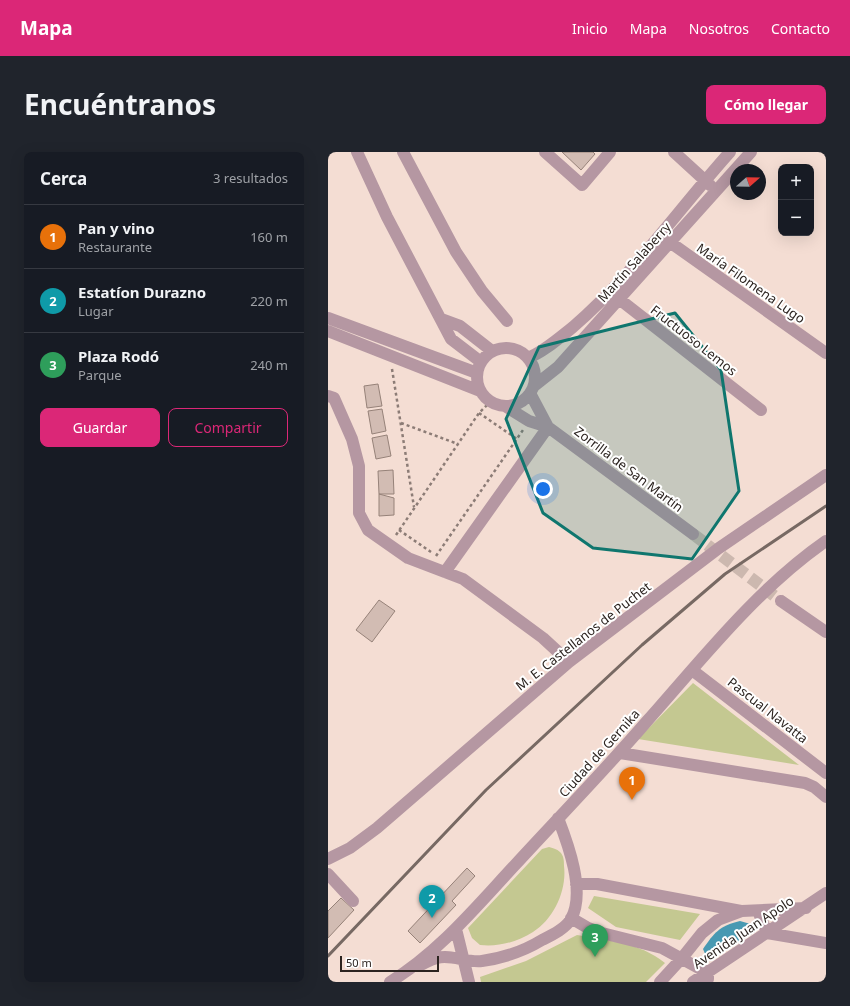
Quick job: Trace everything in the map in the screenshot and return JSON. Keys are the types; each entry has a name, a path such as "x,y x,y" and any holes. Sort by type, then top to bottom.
{"street":[{"path":"357,152 387,217 451,339 466,350 479,367"},
{"path":"403,152 456,252 482,291 507,321"},
{"path":"545,152 582,185 610,152"},
{"path":"674,152 716,191"},
{"name":"Martín Salaberry","path":"528,358 548,347 570,329 610,291 730,152"},
{"name":"Martín Salaberry","path":"532,389 558,367 751,152"},
{"name":"María Filomena Lugo","path":"660,234 826,353"},
{"name":"Fructuoso Lemos","path":"610,291 761,410"},
{"path":"328,318 451,365 479,367"},
{"path":"441,319 460,326 492,352"},
{"path":"328,331 480,391"},
{"path":"506,348 514,349 528,358 534,371 532,389 519,403 505,406 490,402 480,391 477,384 479,367 492,352 506,348"},
{"path":"451,365 462,358 466,350"},
{"name":"Zorrilla de San Martín","path":"532,389 548,427"},
{"path":"328,396 334,398 352,439 360,466 359,513 368,530 408,558 463,579 542,638 568,662"},
{"name":"Zorrilla de San Martín","path":"505,406 529,421 548,427 693,534"},
{"path":"445,572 548,427"},
{"name":"M. E. Castellanos de Puchet","path":"328,859 350,848 377,828 568,662 719,548 826,475"},
{"name":"Ciudad de Gernika","path":"390,982 408,971 456,929 620,753 692,670 746,612 802,558 826,542"},
{"path":"781,601 826,632"},
{"name":"Pascual Navatta","path":"692,670 826,773"},
{"path":"620,753 805,783 814,787 826,797"},
{"path":"408,971 437,958 449,957 480,961 501,958 530,948 562,929 571,918 576,896 576,884 570,855 558,818"},
{"path":"328,874 353,901"},
{"path":"576,884 598,884 742,911"},
{"path":"806,908 826,894"},
{"name":"Avenida Juan Apolo","path":"660,982 702,933 718,920 742,911 806,908"},
{"name":"Avenida Juan Apolo","path":"693,982 708,977 767,933 806,908"},
{"path":"758,911 767,933 826,943"},
{"path":"571,918 588,928 662,948 682,958 708,977"},
{"path":"456,929 469,982"}],"path":[{"path":"392,357 393,378 414,508"},
{"path":"389,545 479,413 490,402"},
{"path":"479,413 517,439"},
{"path":"400,530 436,556 529,421"},
{"path":"400,423 458,444"}],"highlighted area":[{"path":"675,313 721,370 739,491 692,559 593,548 543,513 506,419 539,347"}],"green space":[{"path":"693,683 799,765 638,739"},
{"path":"549,847 560,852 564,862 563,885 558,903 553,912 547,920 533,932 521,939 508,943 480,945 472,938 468,928 542,849"},
{"path":"594,896 700,914 680,940 616,927 588,908"},
{"path":"577,935 634,946 655,956 665,963 646,982 481,982 480,977 526,961"}],"water":[{"path":"740,921 754,925 755,932 716,956 706,956 703,949 714,934 727,925"}],"building":[{"path":"562,152 593,152 595,154 581,170"},
{"path":"378,384 382,406 367,408 364,386"},
{"path":"382,409 386,431 372,434 368,411"},
{"path":"387,435 391,456 376,459 372,438"},
{"path":"393,470 394,494 379,494 378,471"},
{"path":"379,494 394,498 394,515 379,516"},
{"path":"379,600 395,611 372,642 356,630"},
{"path":"467,868 475,876 452,901 456,905 420,943 408,931"},
{"path":"341,898 354,910 328,938 328,911"}],"tunnel":[{"path":"693,534 781,601"}],"railway":[{"path":"328,956 486,790 642,645 725,574 826,506"}],"place":[{"name":"Pan y vino","path":"632,800"},
{"name":"Estatíon Durazno","path":"432,918"},
{"name":"Plaza Rodó","path":"595,957"}]}
